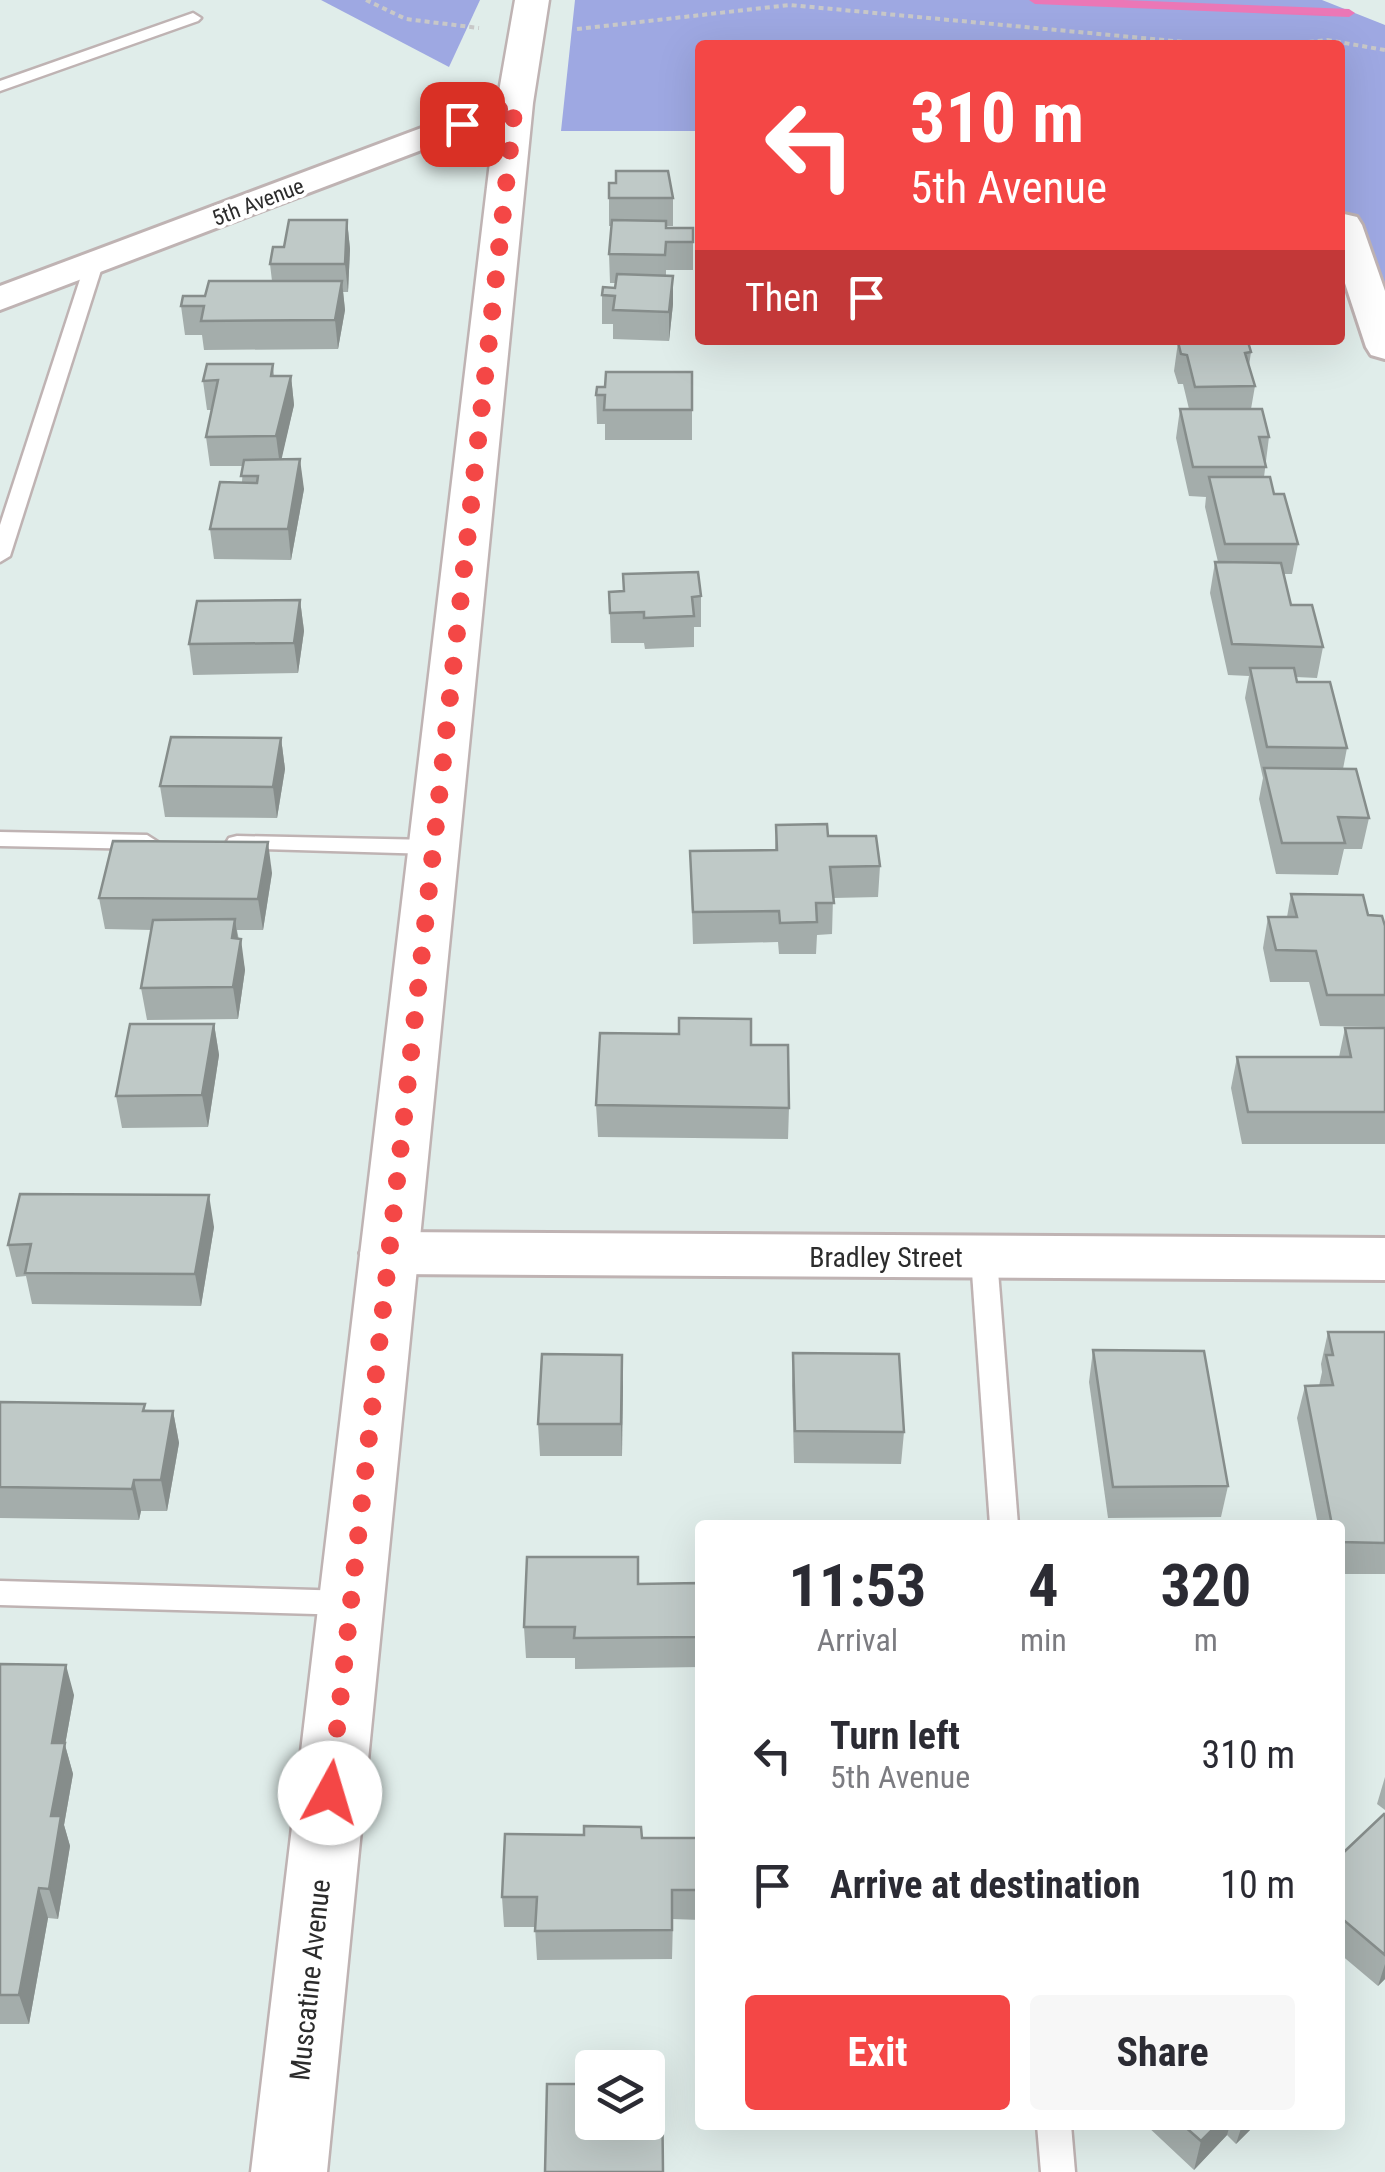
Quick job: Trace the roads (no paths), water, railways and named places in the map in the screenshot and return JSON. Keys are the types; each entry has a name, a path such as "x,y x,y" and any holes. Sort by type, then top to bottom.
{"main road":[{"name":"Muscatine Avenue","path":"289,2172 515,103 530,15"}],"street":[{"name":"5th Avenue","path":"0,299 515,103"},
{"path":"1345,228 1385,347"},
{"name":"Bradley Street","path":"388,1253 1385,1259"}],"lane":[{"path":"0,86 193,18"},
{"path":"0,556 94,264"},
{"path":"0,840 171,842"},
{"path":"209,843 432,847"},
{"path":"984,1258 1004,1520"},
{"path":"0,1593 351,1603"},
{"path":"1054,2130 1058,2172"}],"waterway":[{"path":"1035,0 1349,13"}]}
